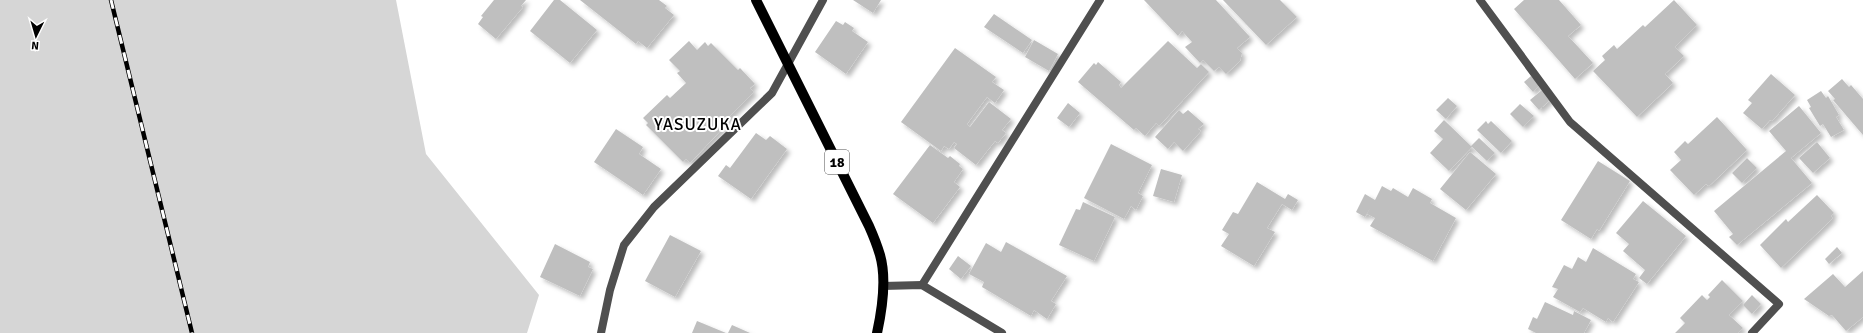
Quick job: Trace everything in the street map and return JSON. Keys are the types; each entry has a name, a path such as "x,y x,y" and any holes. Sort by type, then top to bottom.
{"main road":[{"name":"18","path":"756,0 869,226 880,256 883,286 882,310 877,333"}],"street":[{"path":"601,333 610,290 624,245 654,207 772,93 823,0"},
{"path":"922,285 1100,0"},
{"path":"1480,0 1570,122 1779,304 1752,333"},
{"path":"883,286 922,285 1002,333"}],"shaded area":[{"path":"0,0 396,0 426,154 539,295 527,333 0,333"}],"building":[{"path":"494,0 526,0 521,6 523,7 496,39 478,24 483,17 481,16"},
{"path":"554,0 560,0 597,30 570,63 530,31"},
{"path":"580,0 659,0 667,6 665,8 674,15 647,48 638,41 636,44"},
{"path":"853,0 881,0 873,13"},
{"path":"1144,0 1216,0 1250,37 1237,48 1242,53 1240,61 1226,74 1219,67 1214,71 1203,60 1200,63 1185,47 1192,42 1182,31 1178,36"},
{"path":"1223,0 1280,0 1297,17 1266,45"},
{"path":"1524,0 1559,0 1581,25 1568,36 1593,63 1575,79 1514,9"},
{"path":"1674,0 1697,25 1675,47 1684,56 1665,74 1673,83 1637,117 1593,71 1605,60 1602,56 1614,45 1617,49 1643,25 1645,27"},
{"path":"994,14 1032,40 1023,53 984,27"},
{"path":"836,21 843,25 845,22 854,28 852,31 868,42 846,74 815,52"},
{"path":"1034,40 1058,54 1049,71 1025,57"},
{"path":"689,41 697,50 705,42 708,46 711,43 738,70 740,68 755,84 750,88 754,92 722,124 724,127 690,163 686,159 683,162 646,125 648,123 643,118 667,95 670,98 686,83 677,73 680,71 669,60"},
{"path":"1168,41 1197,68 1201,64 1209,72 1159,126 1156,123 1145,136 1136,128 1134,130 1078,82 1094,63 1096,65 1098,62 1121,82 1119,85 1121,88"},
{"path":"955,48 996,77 992,82 1004,90 995,103 987,97 967,124 970,127 989,102 1011,119 1002,130 1006,133 998,143 995,141 976,165 954,148 957,144 954,142 949,149 944,146 941,151 901,122"},
{"path":"1771,74 1795,95 1772,121 1770,120 1762,129 1743,113 1752,103 1748,100"},
{"path":"1531,76 1540,85 1533,92 1524,82"},
{"path":"1842,79 1849,87 1851,85 1863,99 1863,135 1833,100 1835,99 1828,91"},
{"path":"1542,90 1551,99 1539,110 1530,100"},
{"path":"1821,91 1826,98 1828,96 1839,115 1836,117 1844,130 1831,137 1823,124 1820,126 1809,108 1811,107 1807,100"},
{"path":"1448,98 1457,106 1446,119 1436,110"},
{"path":"1068,103 1080,113 1069,127 1057,118"},
{"path":"1520,104 1534,116 1523,127 1510,114"},
{"path":"1799,106 1821,133 1791,158 1812,183 1737,245 1729,237 1733,234 1714,211 1786,151 1769,131"},
{"path":"1179,110 1183,114 1188,110 1204,124 1198,129 1201,131 1183,151 1174,142 1168,149 1155,137"},
{"path":"1717,117 1747,150 1709,186 1706,184 1694,195 1670,170 1681,160 1674,152 1685,141 1688,144"},
{"path":"1444,120 1472,147 1449,171 1430,153 1443,139 1434,131"},
{"path":"1486,121 1488,124 1491,121 1512,141 1501,153 1477,130"},
{"path":"616,129 643,147 639,154 661,169 643,195 594,162"},
{"path":"756,133 766,140 770,136 787,149 751,199 718,176 726,165 730,168"},
{"path":"1479,138 1495,153 1487,161 1471,146"},
{"path":"1817,142 1830,158 1813,173 1799,158"},
{"path":"1111,144 1152,165 1138,193 1143,196 1136,210 1131,206 1124,219 1084,198"},
{"path":"930,145 948,158 950,156 960,164 959,166 963,169 954,182 960,187 933,223 893,194"},
{"path":"1470,152 1496,174 1466,210 1440,189"},
{"path":"1747,158 1757,168 1742,183 1732,173"},
{"path":"1598,161 1630,181 1599,231 1597,229 1591,239 1561,220"},
{"path":"1161,169 1182,175 1174,202 1153,196"},
{"path":"1257,182 1285,199 1288,194 1298,200 1292,210 1282,204 1267,228 1275,232 1254,266 1221,246 1229,234 1222,230 1233,212 1238,214"},
{"path":"1382,186 1391,191 1393,188 1408,197 1413,188 1432,199 1430,203 1456,218 1433,261 1370,226 1375,218 1367,214 1370,208 1365,217 1356,212 1365,194 1375,200"},
{"path":"1817,195 1834,213 1831,216 1833,218 1781,268 1760,245 1786,219 1788,222"},
{"path":"1643,201 1686,236 1647,284 1639,278 1645,270 1623,251 1629,244 1616,233"},
{"path":"1083,202 1115,217 1094,261 1059,245 1076,209 1080,210"},
{"path":"670,235 701,251 675,297 645,281"},
{"path":"1006,242 1067,276 1051,301 1056,304 1047,319 1034,310 1031,316 982,287 984,282 969,274 986,243 1001,252"},
{"path":"555,244 590,262 588,267 593,269 580,296 540,277"},
{"path":"1837,247 1842,253 1829,264 1825,259"},
{"path":"1593,248 1636,274 1633,279 1639,282 1613,322 1608,318 1606,322 1583,308 1580,312 1553,297 1558,289 1552,287 1564,265 1572,269 1578,257 1586,262"},
{"path":"958,256 971,266 961,279 949,269"},
{"path":"1863,271 1863,317 1846,331 1832,315 1829,316 1804,299 1833,274 1845,287"},
{"path":"1722,280 1743,301 1729,315 1743,328 1738,333 1675,333 1685,323 1680,318 1702,295 1707,300 1710,297 1708,295"},
{"path":"1752,295 1761,304 1752,314 1743,305"},
{"path":"1545,302 1573,315 1574,311 1591,320 1584,333 1536,333 1528,329 1533,317 1537,319"},
{"path":"697,321 726,333 692,333"},
{"path":"732,325 750,333 728,333"}],"railway":[{"path":"111,0 192,333"}],"district":[{"name":"YASUZUKA","path":"698,124"}]}
